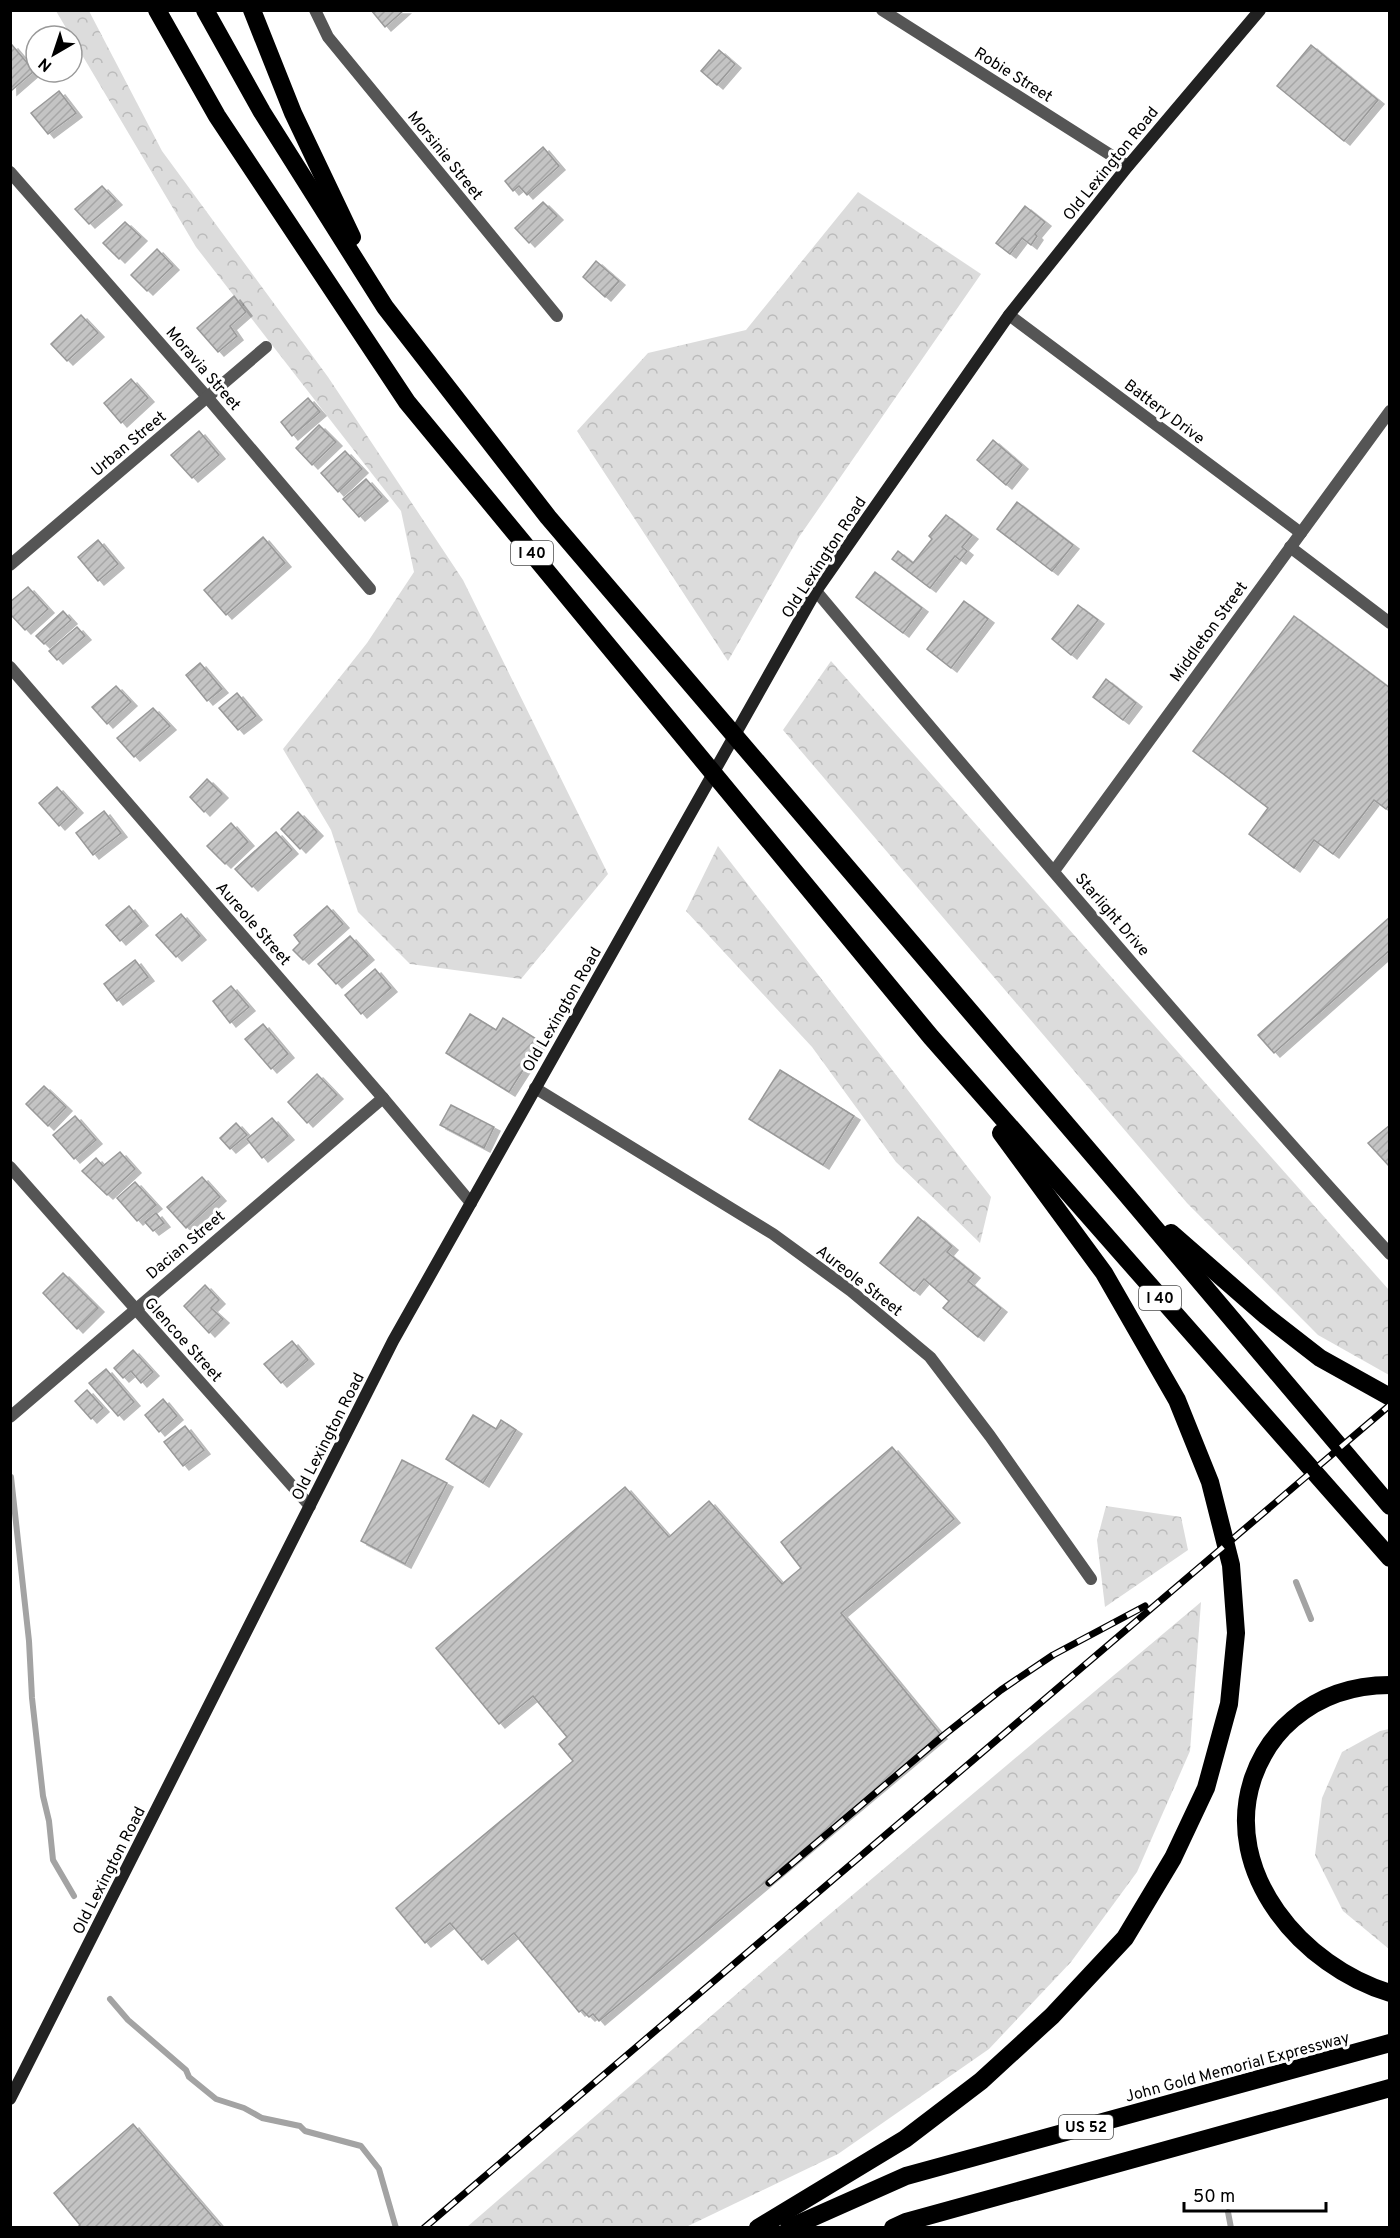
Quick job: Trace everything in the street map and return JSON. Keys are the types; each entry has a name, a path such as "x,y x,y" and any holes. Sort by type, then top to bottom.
{"highway":[{"path":"151,10 174,40"},
{"name":"I 40","path":"157,10 217,117 407,402 931,1037 1389,1558"},
{"name":"I 40","path":"205,10 268,121 385,307 548,517 1389,1506"},
{"path":"252,10 293,113 385,307"},
{"path":"758,2228 905,2139 981,2081 1052,2016 1125,1938 1173,1858 1206,1788 1229,1704 1236,1634 1231,1565 1210,1482 1177,1400 1104,1273 931,1037"},
{"path":"1126,1194 1266,1316 1320,1358 1389,1397"},
{"path":"1389,1685 1345,1690 1310,1706 1290,1721 1278,1732 1262,1758 1252,1783 1247,1813 1248,1840 1258,1878 1276,1910 1291,1930 1334,1967 1360,1982 1389,1993"},
{"name":"John Gold Memorial Expressway","path":"789,2228 906,2176 1389,2043"},
{"path":"893,2228 918,2219 1389,2088"}],"main road":[{"name":"Old Lexington Road","path":"10,2099 393,1341 816,591 1009,315 1128,166 1260,10"}],"street":[{"name":"Morsinie Street","path":"315,10 328,37 557,316"},
{"name":"Robie Street","path":"882,10 1128,166"},
{"name":"Moravia Street","path":"10,172 207,397 370,589"},
{"name":"Battery Drive","path":"1009,315 1301,533"},
{"name":"Urban Street","path":"10,565 266,347"},
{"name":"Middleton Street","path":"1054,871 1389,411"},
{"path":"1290,547 1389,623"},
{"name":"Starlight Drive","path":"816,591 1054,871 1389,1254"},
{"name":"Aureole Street","path":"10,667 471,1203"},
{"name":"Aureole Street","path":"536,1088 773,1234 852,1291 930,1357 990,1436 1091,1579"},
{"name":"Dacian Street","path":"10,1417 383,1098"},
{"name":"Glencoe Street","path":"10,1167 310,1506"}],"green space":[{"path":"56,11 89,11 162,151 328,377 463,580 608,874 521,979 410,964 358,912 331,830 283,749 367,643 414,572 401,511 196,247 84,58 84,24 64,24"},
{"path":"858,192 981,274 799,537 728,661 577,431 648,353 746,330"},
{"path":"831,661 1389,1290 1389,1375 1318,1335 1187,1203 783,730"},
{"path":"718,846 991,1197 980,1243 896,1162 812,1047 686,911"},
{"path":"1106,1506 1181,1517 1188,1550 1105,1607 1097,1540"},
{"path":"1201,1602 1190,1751 1137,1872 1071,1962 989,2049 838,2154 686,2227 467,2227 799,1940"},
{"path":"1390,1729 1389,1949 1343,1911 1315,1855 1322,1798 1342,1752 1380,1731"}],"building":[{"path":"371,10 404,10 385,27"},
{"path":"12,45 24,59 24,80 11,91 10,46"},
{"path":"1311,45 1378,100 1344,141 1277,86"},
{"path":"719,50 735,64 717,85 701,71"},
{"path":"59,91 76,113 48,134 31,113"},
{"path":"543,147 559,166 527,195 519,186 513,191 505,181"},
{"path":"102,186 116,201 89,224 75,209"},
{"path":"543,202 557,216 529,243 515,228"},
{"path":"1025,206 1045,222 1035,234 1037,236 1031,245 1022,238 1010,254 996,243"},
{"path":"125,222 141,237 119,259 103,243"},
{"path":"157,249 173,266 147,291 131,275"},
{"path":"596,261 619,281 605,297 583,277"},
{"path":"234,296 246,312 230,326 237,336 218,352 197,328"},
{"path":"81,315 98,333 67,361 51,344"},
{"path":"131,379 148,398 121,423 104,403"},
{"path":"308,398 320,412 292,436 281,422"},
{"path":"319,425 336,442 312,465 296,448"},
{"path":"199,431 219,455 192,478 171,455"},
{"path":"993,440 1022,465 1006,485 977,460"},
{"path":"345,451 362,469 338,492 321,473"},
{"path":"366,479 382,497 359,517 343,499"},
{"path":"1017,502 1073,545 1052,571 997,529"},
{"path":"946,515 972,535 962,547 967,551 960,560 955,556 930,588 892,559 898,551 913,563 932,539 929,536"},
{"path":"263,537 285,563 226,615 204,590"},
{"path":"98,540 118,564 98,581 78,557"},
{"path":"875,572 922,608 903,633 856,597"},
{"path":"28,587 48,609 25,630 10,614 10,602"},
{"path":"964,601 988,619 951,668 927,649"},
{"path":"1078,605 1098,620 1071,655 1052,639"},
{"path":"63,611 71,620 44,644 36,636"},
{"path":"1294,616 1390,688 1390,804 1386,809 1374,800 1333,854 1314,840 1294,868 1249,834 1268,808 1193,751"},
{"path":"77,627 85,636 57,660 49,651"},
{"path":"200,663 222,689 207,701 186,675"},
{"path":"1106,679 1136,703 1123,720 1093,697"},
{"path":"116,686 131,702 107,724 92,707"},
{"path":"237,693 256,716 238,730 219,708"},
{"path":"153,708 170,726 134,757 117,738"},
{"path":"207,779 222,794 204,812 190,797"},
{"path":"57,787 77,809 59,826 39,803"},
{"path":"104,811 121,833 93,855 76,833"},
{"path":"298,812 317,832 300,849 281,829"},
{"path":"231,823 248,842 225,864 207,846"},
{"path":"276,832 292,850 252,887 235,869"},
{"path":"129,906 142,922 120,941 106,925"},
{"path":"327,906 343,924 303,960 293,950 300,943 294,935"},
{"path":"181,914 200,936 176,957 156,935"},
{"path":"1390,917 1390,950 1274,1053 1258,1035"},
{"path":"350,936 368,956 336,984 318,964"},
{"path":"135,960 148,977 117,1001 104,984"},
{"path":"375,969 391,988 361,1014 345,995"},
{"path":"231,986 249,1007 230,1023 213,1001"},
{"path":"470,1014 496,1030 503,1018 541,1042 509,1092 446,1053"},
{"path":"263,1024 288,1054 271,1069 245,1039"},
{"path":"780,1070 854,1116 823,1165 749,1119"},
{"path":"317,1074 337,1095 307,1123 288,1102"},
{"path":"44,1086 66,1107 48,1126 26,1104"},
{"path":"451,1105 494,1127 484,1148 440,1125"},
{"path":"75,1116 96,1140 74,1159 53,1135"},
{"path":"272,1118 288,1136 262,1158 247,1139"},
{"path":"236,1123 247,1135 230,1149 220,1138"},
{"path":"1390,1125 1390,1167 1368,1143"},
{"path":"120,1152 135,1169 107,1195 82,1171 96,1158 103,1166"},
{"path":"202,1177 220,1197 186,1228 167,1207"},
{"path":"135,1182 156,1205 137,1221 117,1198"},
{"path":"156,1213 164,1223 153,1231 145,1222"},
{"path":"918,1217 952,1246 947,1252 974,1274 968,1281 1001,1308 978,1337 943,1308 949,1301 924,1279 914,1291 880,1263"},
{"path":"63,1273 98,1308 77,1329 43,1293"},
{"path":"205,1285 219,1300 211,1308 223,1319 209,1333 184,1306"},
{"path":"292,1341 308,1360 281,1383 264,1364"},
{"path":"133,1350 153,1372 141,1383 131,1371 123,1378 114,1368"},
{"path":"106,1369 134,1402 118,1416 89,1383"},
{"path":"87,1390 103,1408 91,1419 75,1401"},
{"path":"163,1399 177,1416 159,1432 145,1415"},
{"path":"473,1415 496,1429 501,1420 516,1430 483,1483 446,1459"},
{"path":"185,1426 204,1450 183,1466 164,1442"},
{"path":"892,1447 954,1519 841,1613 941,1735 599,2021 593,2014 589,2017 582,2010 579,2012 514,1933 482,1960 450,1923 425,1943 396,1908 573,1761 559,1744 567,1737 533,1696 499,1724 436,1648 625,1487 669,1537 709,1501 782,1584 801,1568 781,1542"},
{"path":"402,1460 447,1483 405,1564 361,1541"},
{"path":"133,2124 222,2228 77,2228 80,2225 54,2193"}],"waterway":[{"path":"11,1477 43,1796 49,1821 53,1860 74,1896"},
{"path":"1296,1582 1311,1619"},
{"path":"110,1999 128,2020 216,2099 244,2108 262,2118 300,2126 305,2131 361,2146 379,2169 396,2228"},
{"path":"1228,2212 1231,2228"}],"railway":[{"path":"424,2228 1390,1405"},
{"path":"769,1883 944,1735 1001,1690 1053,1655 1145,1606"}]}
